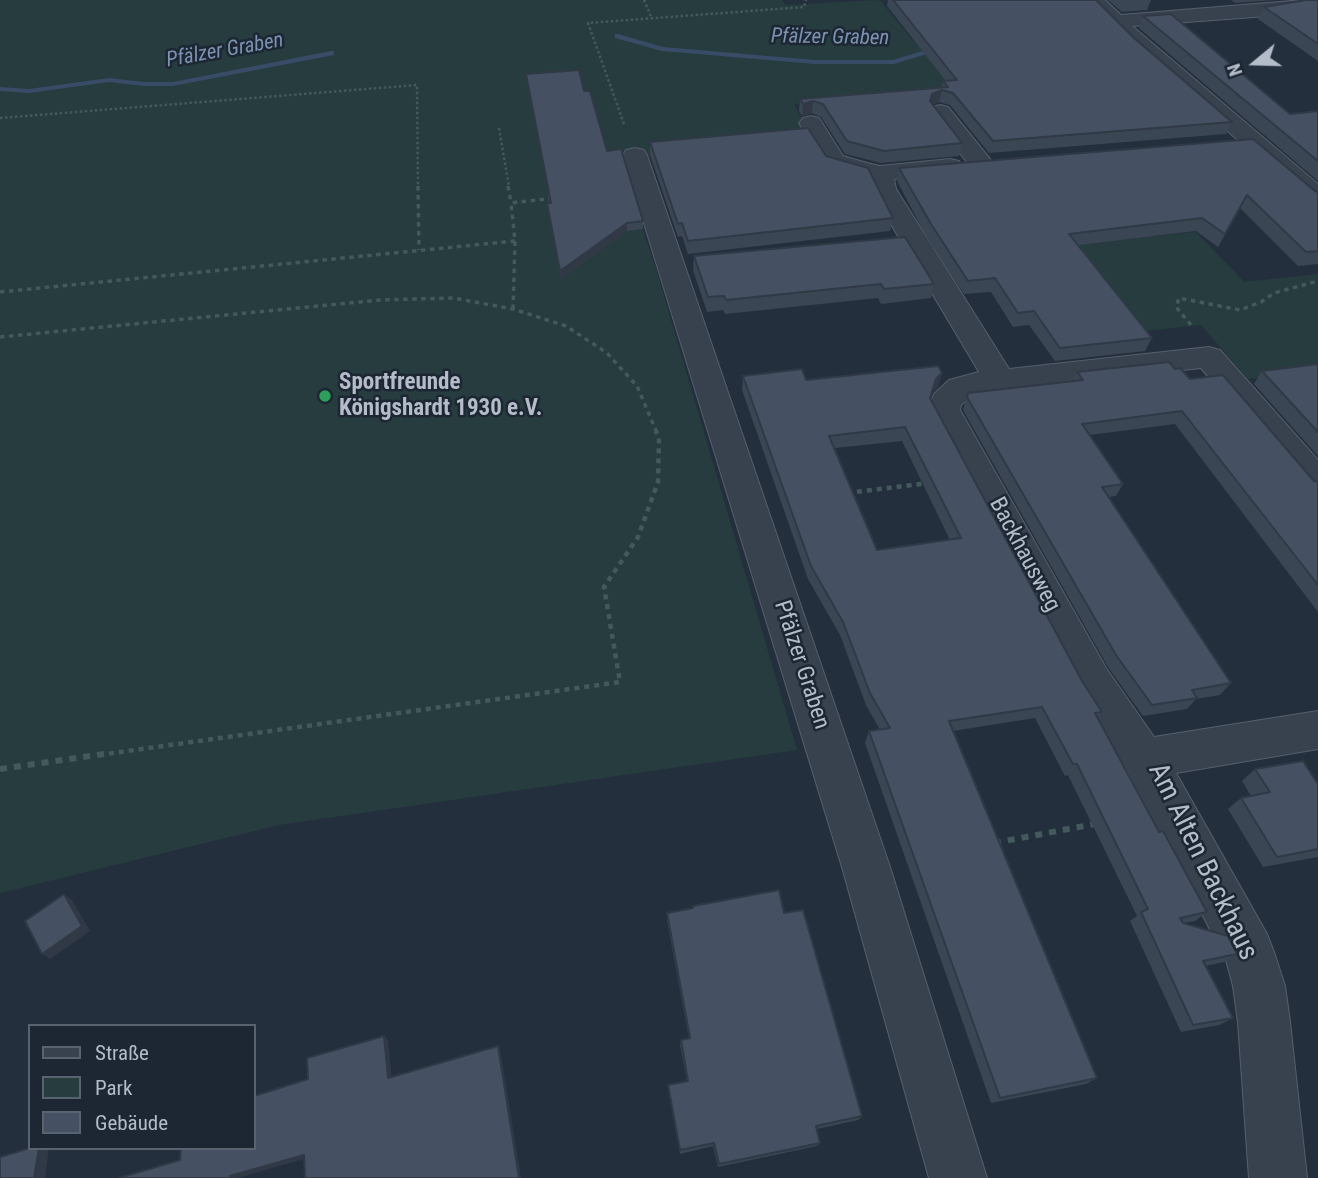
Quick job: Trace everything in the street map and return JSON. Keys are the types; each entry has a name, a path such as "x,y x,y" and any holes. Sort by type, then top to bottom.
{"street":[{"path":"1094,0 1119,21 1139,44 1318,197"},
{"path":"1119,21 1281,9 1292,6 1294,0"},
{"path":"811,123 834,161 863,170 881,173 994,162 940,112"},
{"path":"1211,144 1252,141"},
{"name":"Pfälzer Graben","path":"635,155 862,854 958,1178"},
{"path":"881,173 898,240 1000,380 1209,357 1318,483"},
{"name":"Backhausweg","path":"1000,380 969,383 956,390 945,402 944,410 1091,680 1144,758"},
{"name":"Am Alten Backhaus","path":"1278,1178 1259,986 1249,952 1144,758 1318,730"}],"path":[{"path":"644,0 652,19"},
{"path":"635,155 588,23 804,7 806,0"},
{"path":"0,118 418,85 419,250"},
{"path":"499,128 515,241 513,309"},
{"path":"511,203 565,197"},
{"path":"0,292 515,241"},
{"path":"1209,357 1202,340 1176,307 1177,299 1185,297 1240,310 1261,302 1274,293 1318,281"},
{"path":"0,337 380,300 453,298 513,309 566,326 607,354 636,386 659,438 658,482 638,537 604,587 620,682 0,769"},
{"path":"844,493 981,476"},
{"path":"986,844 1173,809"}],"green space":[{"name":"Sportfreunde Königshardt 1930 e.V.","path":"0,0 782,0 785,5 880,0 913,41 1122,43 1040,84 794,104 814,140 647,155 645,149 617,152 657,272 797,750 279,825 0,893"},
{"path":"1196,232 1244,282 1318,274 1318,372 1248,379 1201,325 1136,332 1066,245"}],"building":[{"path":"893,0 1096,0 1134,38 1232,122 993,141 953,93 942,90 932,94 930,101 962,143 884,151 847,141 823,104 813,101 803,104 800,99 948,87 943,81 957,80"},
{"path":"1318,0 1318,44 1264,7"},
{"path":"1171,14 1290,114 1318,111 1318,161 1143,16"},
{"path":"579,70 584,91 590,91 607,151 621,149 643,221 627,223 560,271 547,203 551,203 526,74"},
{"path":"808,128 826,156 868,168 893,218 688,241 682,223 678,224 650,142"},
{"path":"1253,139 1318,192 1318,251 1306,252 1247,195 1225,234 1202,218 1069,234 1152,338 1060,348 1034,311 1018,313 995,278 968,281 899,168"},
{"path":"905,237 934,284 884,289 881,284 726,300 724,296 708,297 694,256"},
{"path":"1169,362 1175,369 1180,368 1190,379 1223,375 1314,481 1318,482 1318,585 1182,411 1082,424 1123,484 1102,487 1231,683 1192,690 1197,698 1152,705 1116,655 967,397 968,393 1083,380 1077,372"},
{"path":"1318,364 1318,432 1262,371"},
{"path":"938,366 942,373 936,379 930,398 1082,681 1102,712 1095,713 1159,832 1163,831 1207,912 1180,918 1183,923 1228,936 1237,954 1203,961 1233,1018 1193,1025 1141,912 1148,909 1077,764 1073,764 1042,707 949,721 1097,1078 1000,1098 869,731 890,728 870,693 843,622 811,566 743,376 802,369 806,380","holes":["905,427 961,538 877,550 829,436"]},
{"path":"1303,761 1318,784 1318,849 1277,857 1241,798 1270,792 1255,769"},
{"path":"779,890 784,913 803,910 862,1116 816,1126 820,1143 719,1164 714,1143 680,1150 668,1085 688,1081 681,1040 690,1038 667,913"},
{"path":"64,894 82,926 42,954 25,921"},
{"path":"384,1036 388,1078 498,1046 519,1178 305,1178 304,1155 230,1178 119,1178 180,1160 181,1150 256,1150 256,1095 308,1079 307,1058"},
{"path":"28,1149 39,1150 34,1178 0,1178 0,1157"}],"waterway":[{"name":"Pfälzer Graben","path":"618,36 662,49 815,62 894,62 929,51 942,51"},
{"name":"Pfälzer Graben","path":"0,89 29,91 109,80 173,84 331,53"}],"place":[{"name":"Sportfreunde Königshardt 1930 e.V.","path":"325,396"}]}
